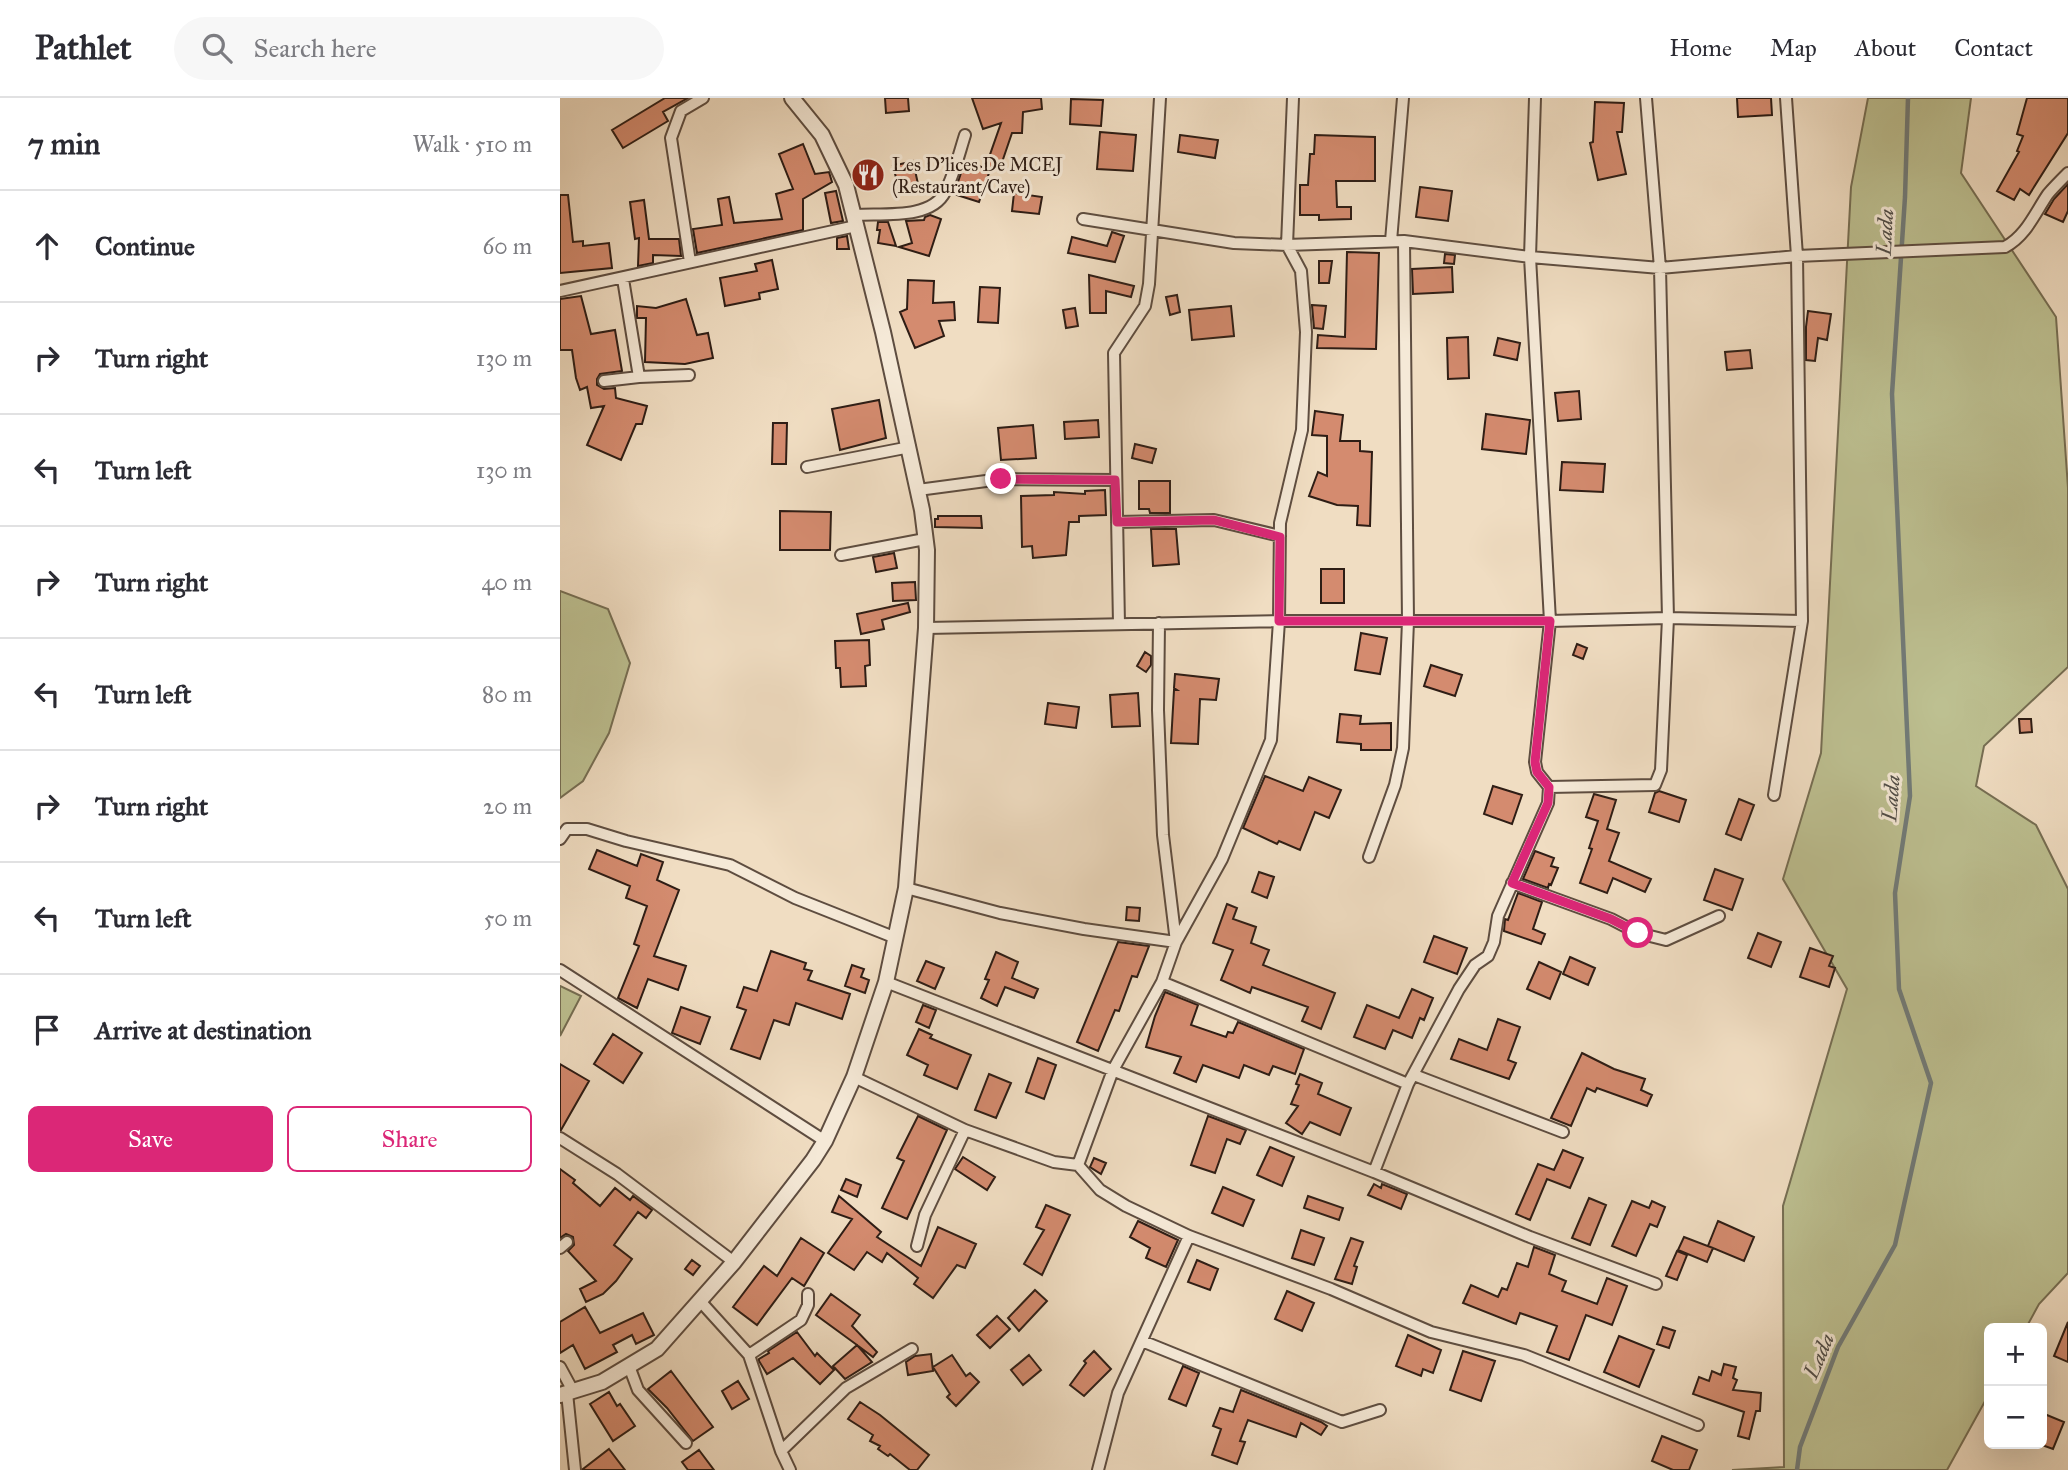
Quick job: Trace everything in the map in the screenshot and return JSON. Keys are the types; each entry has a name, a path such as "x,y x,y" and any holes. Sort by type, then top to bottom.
{"street":[{"path":"690,262 671,138 681,111 704,98"},
{"path":"567,1393 602,1382 657,1349 734,1262 825,1142 854,1077 886,982 906,888 926,628 925,539 918,490 910,447 846,186 822,135 792,98"},
{"path":"1119,624 1114,354 1145,306 1154,229 1160,98"},
{"path":"1078,1165 1113,1070 1162,982 1175,942 1222,859 1271,740 1279,621 1280,523 1301,430 1306,332 1301,271 1287,245 1293,98"},
{"path":"1391,241 1403,98"},
{"path":"1374,1172 1411,1080 1459,989 1475,965 1488,956 1494,942 1498,916 1548,803 1549,787 1537,772 1535,762 1550,621 1530,257 1535,98"},
{"path":"1549,787 1655,785 1661,770 1668,618 1660,268 1646,98"},
{"path":"1774,794 1802,621 1797,256 1786,98"},
{"path":"560,291 623,279 855,220 922,212 935,205 945,194 965,135"},
{"path":"1083,219 1234,243 1287,245 1404,241 1530,257 1660,268 1797,256 2005,247 2023,234 2050,191 2068,173"},
{"path":"1369,857 1395,785 1403,748 1408,621 1404,241"},
{"path":"623,279 639,377"},
{"path":"604,381 689,375"},
{"path":"807,467 910,447"},
{"path":"918,490 1001,479 1115,480"},
{"path":"1117,522 1214,520 1280,537"},
{"path":"841,555 925,539"},
{"path":"926,628 1279,621 1668,618 1802,621"},
{"path":"1159,624 1158,710 1163,835 1175,942"},
{"path":"560,839 568,829 587,829 626,841 730,865 795,898 896,938"},
{"path":"1512,883 1611,919 1638,933 1666,940 1719,916"},
{"path":"906,888 1000,913 1175,942"},
{"path":"560,970 825,1142"},
{"path":"886,982 1374,1172 1530,1237 1656,1284"},
{"path":"1162,982 1411,1080 1563,1132"},
{"path":"854,1077 965,1130 1054,1162 1078,1165 1100,1190 1126,1206 1189,1236 1331,1289 1431,1332 1524,1355 1698,1425"},
{"path":"917,1246 925,1215 965,1130"},
{"path":"560,1138 617,1174 734,1262"},
{"path":"1098,1470 1118,1393 1189,1236"},
{"path":"749,1355 801,1320 808,1305 808,1294"},
{"path":"701,1302 749,1355 790,1470"},
{"path":"1142,1340 1342,1422 1380,1410"},
{"path":"781,1451 846,1388 912,1349"},
{"path":"629,1366 638,1390 686,1443"},
{"path":"560,1367 567,1393 575,1470"}],"green space":[{"path":"1868,98 1971,98 1961,173 2056,317 2068,488 2068,667 1984,746 1976,786 2036,825 2068,889 2068,1273 2039,1304 2029,1323 1984,1323 1984,1403 1947,1470 1732,1470 1784,1467 1783,1206 1847,989 1783,879 1821,753 1851,187"},
{"path":"560,591 608,609 630,663 609,733 583,781 560,798"},
{"path":"560,986 581,996 560,1036"}],"building":[{"path":"665,98 688,98 663,112 668,121 623,148 612,130"},
{"path":"885,98 908,98 909,111 886,113"},
{"path":"972,98 1041,98 1042,109 1023,112 1022,133 1012,133 999,171 986,166 1001,123 983,129"},
{"path":"1737,98 1771,98 1772,115 1738,117"},
{"path":"2027,98 2068,98 2068,133 2029,195 2020,189 2014,200 1997,191 2019,152 2017,151 2023,136 2017,134"},
{"path":"1071,99 1103,100 1101,126 1070,124"},
{"path":"1595,102 1624,103 1622,132 1617,132 1626,174 1598,180 1590,143 1593,142"},
{"path":"1100,132 1136,135 1133,171 1097,169"},
{"path":"1180,135 1218,140 1215,158 1178,152"},
{"path":"1315,135 1375,137 1375,181 1336,181 1337,207 1351,207 1351,219 1319,220 1319,215 1300,215 1300,185 1308,185 1310,154 1314,154"},
{"path":"803,144 815,174 829,172 832,182 803,199 803,230 697,253 693,229 722,225 718,199 729,197 734,223 782,219 776,194 793,189 779,154"},
{"path":"913,161 918,184 899,189 893,166"},
{"path":"965,161 990,170 979,202 954,194"},
{"path":"2068,184 2068,211 2063,222 2045,214"},
{"path":"1420,187 1452,191 1448,221 1416,217"},
{"path":"836,191 843,221 831,223 825,193"},
{"path":"1014,193 1042,197 1039,214 1012,211"},
{"path":"560,195 568,195 573,242 583,241 583,246 609,243 612,268 560,273"},
{"path":"644,200 649,239 679,239 681,256 653,255 653,263 638,266 639,238 635,239 630,202"},
{"path":"930,215 941,219 929,256 899,247 912,243 906,221 924,220"},
{"path":"878,222 888,222 896,246 878,243"},
{"path":"1112,232 1124,236 1115,262 1068,253 1072,237 1107,246"},
{"path":"847,236 849,249 837,249 837,238"},
{"path":"1347,252 1379,253 1376,349 1317,348 1318,335 1345,337"},
{"path":"1445,254 1455,255 1454,264 1444,263"},
{"path":"772,260 778,289 759,293 760,299 725,306 720,278 757,271 755,264"},
{"path":"1319,261 1332,261 1329,283 1319,283"},
{"path":"1452,267 1453,292 1413,294 1412,269"},
{"path":"1089,275 1134,286 1131,297 1106,291 1106,313 1090,313"},
{"path":"908,280 934,281 933,303 954,302 955,320 939,321 944,336 915,348 900,312 907,309"},
{"path":"980,287 1000,288 998,323 978,322"},
{"path":"1177,295 1180,312 1170,315 1166,297"},
{"path":"581,296 591,334 615,330 622,371 600,374 597,385 604,389 615,388 616,398 647,406 642,424 636,424 621,460 587,445 604,406 591,408 587,387 580,390 576,378 572,350 560,350 560,299"},
{"path":"686,299 697,335 708,333 713,358 685,364 645,362 646,318 637,318 637,306 656,308"},
{"path":"1312,305 1326,306 1323,329 1314,328"},
{"path":"1231,306 1234,336 1192,340 1189,310"},
{"path":"1075,308 1078,326 1066,328 1063,310"},
{"path":"1808,311 1831,314 1827,340 1818,338 1815,361 1806,360"},
{"path":"1468,337 1469,378 1448,379 1447,338"},
{"path":"1498,338 1520,343 1517,360 1494,355"},
{"path":"1750,350 1752,368 1727,370 1725,352"},
{"path":"1579,391 1581,419 1558,421 1555,393"},
{"path":"879,400 886,438 840,450 832,409"},
{"path":"1315,411 1343,415 1340,441 1360,441 1360,451 1372,452 1370,526 1357,525 1358,506 1337,505 1309,496 1318,472 1327,476 1327,436 1312,435"},
{"path":"1486,414 1530,420 1526,454 1482,449"},
{"path":"1098,420 1099,437 1065,439 1064,422"},
{"path":"773,423 787,423 786,464 772,464"},
{"path":"1033,425 1036,458 1001,460 998,428"},
{"path":"1135,444 1156,449 1152,463 1132,458"},
{"path":"1562,462 1605,464 1603,492 1560,490"},
{"path":"1139,481 1170,481 1170,513 1150,513 1149,509 1139,509"},
{"path":"1105,490 1106,515 1079,516 1079,522 1069,522 1066,555 1033,558 1032,546 1022,547 1021,496 1054,495 1054,492 1085,494 1085,491"},
{"path":"780,511 831,512 830,550 780,550"},
{"path":"938,516 981,516 982,528 935,527 935,519 938,519"},
{"path":"1151,529 1176,529 1179,564 1153,566"},
{"path":"894,553 897,568 876,572 873,557"},
{"path":"1321,569 1344,569 1344,603 1321,603"},
{"path":"915,582 916,600 893,601 892,583"},
{"path":"908,603 910,612 882,620 884,629 861,634 857,614"},
{"path":"1361,633 1387,638 1380,674 1355,670"},
{"path":"869,640 870,665 865,666 866,686 841,687 840,668 836,668 835,641"},
{"path":"1577,644 1587,648 1583,659 1573,655"},
{"path":"1145,652 1151,656 1151,665 1146,672 1137,666"},
{"path":"1431,665 1462,675 1455,696 1424,686"},
{"path":"1175,674 1219,679 1216,700 1200,699 1198,744 1171,743 1174,690 1177,690 1174,688"},
{"path":"1138,693 1140,726 1112,727 1110,695"},
{"path":"1048,703 1079,707 1076,728 1045,724"},
{"path":"1340,714 1361,716 1360,724 1391,723 1391,750 1361,750 1361,744 1337,742"},
{"path":"2019,719 2031,719 2032,732 2020,733"},
{"path":"1265,776 1303,791 1309,777 1341,790 1329,818 1315,812 1300,850 1279,841 1277,844 1243,828"},
{"path":"1493,786 1522,795 1512,824 1484,814"},
{"path":"1659,791 1686,800 1679,822 1649,812 1655,793"},
{"path":"1594,794 1616,800 1607,829 1619,833 1609,861 1651,879 1645,892 1613,878 1607,893 1580,883 1598,821 1586,817"},
{"path":"1739,799 1754,805 1741,840 1726,834"},
{"path":"597,850 637,866 641,854 663,862 657,880 679,890 654,956 686,966 678,990 648,979 637,1008 618,998 639,946 634,944 647,906 626,898 630,886 589,869"},
{"path":"1535,851 1554,858 1551,866 1558,868 1548,888 1523,879"},
{"path":"1715,869 1743,879 1732,910 1704,900"},
{"path":"1259,872 1274,877 1267,898 1252,892"},
{"path":"1518,893 1542,902 1533,929 1545,934 1541,944 1504,931 1505,919 1508,920"},
{"path":"1227,904 1237,908 1233,919 1256,927 1251,943 1269,950 1263,965 1335,993 1321,1029 1302,1021 1308,1007 1252,987 1250,993 1221,980 1233,950 1213,943"},
{"path":"1127,907 1140,908 1139,921 1126,920"},
{"path":"1758,933 1781,942 1771,967 1748,958"},
{"path":"1434,936 1467,948 1457,974 1424,962"},
{"path":"1118,942 1149,946 1137,977 1132,976 1119,1011 1115,1010 1098,1051 1077,1042"},
{"path":"1810,948 1833,956 1829,966 1835,968 1829,987 1800,977"},
{"path":"771,951 806,963 804,969 812,971 808,980 850,994 842,1019 796,1003 789,1025 774,1020 760,1059 731,1049 746,1010 737,1007 744,987 757,991"},
{"path":"996,952 1018,962 1012,978 1038,989 1034,998 1005,987 997,1006 981,998"},
{"path":"1570,957 1595,968 1588,985 1563,974"},
{"path":"926,961 944,968 935,989 917,981"},
{"path":"1539,962 1561,972 1550,999 1527,989"},
{"path":"852,965 864,969 861,977 869,980 865,993 845,986"},
{"path":"1412,989 1433,998 1424,1020 1420,1018 1412,1038 1393,1030 1385,1049 1354,1037 1367,1005 1399,1018"},
{"path":"1165,992 1198,1005 1191,1025 1226,1037 1228,1032 1233,1033 1238,1022 1304,1049 1295,1074 1273,1066 1269,1075 1244,1065 1239,1078 1203,1065 1196,1082 1174,1073 1181,1057 1146,1047"},
{"path":"923,1005 936,1010 929,1028 916,1022"},
{"path":"681,1007 710,1017 700,1044 672,1033"},
{"path":"1498,1019 1520,1027 1508,1060 1516,1063 1509,1079 1451,1059 1459,1039 1487,1050"},
{"path":"919,1029 932,1035 930,1038 971,1055 957,1089 924,1075 928,1065 907,1055"},
{"path":"613,1034 642,1053 623,1083 594,1064"},
{"path":"1582,1053 1614,1069 1645,1079 1641,1090 1652,1095 1647,1106 1597,1088 1595,1092 1587,1088 1571,1126 1551,1118"},
{"path":"1038,1058 1056,1065 1044,1099 1026,1092"},
{"path":"560,1064 589,1081 561,1130 560,1130"},
{"path":"989,1074 1011,1083 996,1118 975,1110"},
{"path":"1300,1074 1322,1083 1318,1094 1351,1108 1340,1135 1310,1122 1302,1134 1286,1123 1298,1106 1291,1104 1299,1085 1296,1084"},
{"path":"918,1116 947,1130 907,1219 882,1208 904,1161 897,1158"},
{"path":"1208,1116 1246,1130 1240,1144 1227,1139 1215,1173 1191,1165"},
{"path":"1270,1147 1294,1157 1282,1186 1257,1175"},
{"path":"1563,1150 1583,1158 1570,1188 1547,1179 1530,1220 1516,1214 1538,1164 1554,1170"},
{"path":"963,1157 995,1177 987,1190 955,1169"},
{"path":"1094,1158 1106,1163 1101,1174 1090,1167"},
{"path":"560,1169 575,1180 573,1183 600,1206 615,1188 630,1200 633,1196 652,1210 646,1218 638,1212 614,1245 632,1259 603,1294 586,1302 580,1289 596,1281 568,1251 574,1245 573,1237 566,1234 560,1238"},
{"path":"846,1179 861,1185 857,1197 841,1190"},
{"path":"1374,1184 1381,1188 1382,1184 1407,1194 1401,1209 1368,1195"},
{"path":"1223,1187 1254,1200 1243,1226 1212,1213"},
{"path":"839,1196 881,1232 877,1237 921,1266 938,1227 976,1244 965,1268 957,1265 933,1298 914,1284 918,1278 887,1253 882,1262 867,1252 854,1270 828,1253 852,1219 832,1212"},
{"path":"1308,1196 1343,1208 1339,1220 1304,1208"},
{"path":"1589,1198 1606,1205 1590,1245 1572,1238"},
{"path":"1632,1201 1649,1208 1652,1201 1665,1207 1657,1227 1650,1224 1636,1256 1612,1246"},
{"path":"1046,1205 1070,1215 1042,1275 1024,1264 1044,1230 1036,1227"},
{"path":"1138,1221 1178,1240 1166,1267 1146,1258 1150,1248 1130,1237"},
{"path":"1718,1221 1754,1237 1744,1261 1708,1246"},
{"path":"1301,1230 1324,1238 1314,1265 1292,1258"},
{"path":"1684,1237 1713,1248 1707,1262 1678,1250"},
{"path":"801,1238 824,1253 804,1286 792,1278 757,1325 733,1307 764,1266 777,1276"},
{"path":"1351,1238 1363,1242 1354,1266 1357,1267 1352,1284 1335,1279"},
{"path":"1534,1247 1555,1255 1549,1274 1566,1281 1562,1291 1597,1304 1607,1278 1627,1286 1612,1325 1586,1315 1569,1360 1547,1352 1557,1326 1520,1313 1516,1324 1463,1303 1471,1285 1498,1297 1502,1288 1507,1290 1517,1263 1528,1267"},
{"path":"1677,1251 1687,1255 1677,1280 1666,1276"},
{"path":"692,1260 700,1266 693,1275 685,1269"},
{"path":"1197,1260 1218,1269 1210,1290 1188,1282"},
{"path":"1035,1290 1047,1301 1019,1331 1008,1318"},
{"path":"1287,1291 1314,1303 1302,1331 1275,1319"},
{"path":"831,1294 860,1315 852,1326 877,1352 873,1357 816,1315"},
{"path":"585,1307 600,1333 643,1313 654,1335 636,1344 632,1335 613,1345 617,1352 585,1369 573,1345 560,1353 560,1322"},
{"path":"997,1316 1010,1329 990,1348 977,1335"},
{"path":"2068,1322 2068,1362 2054,1356"},
{"path":"1663,1327 1675,1331 1669,1348 1657,1344"},
{"path":"797,1332 815,1356 817,1353 834,1370 820,1384 793,1358 767,1374 759,1361 768,1351"},
{"path":"1408,1335 1441,1350 1433,1373 1423,1369 1421,1376 1396,1366"},
{"path":"1619,1336 1654,1350 1639,1387 1604,1372"},
{"path":"857,1345 872,1362 845,1379 833,1366"},
{"path":"1094,1351 1111,1369 1084,1396 1070,1385 1086,1363 1084,1361"},
{"path":"1463,1351 1495,1361 1481,1401 1450,1390"},
{"path":"931,1354 933,1371 908,1375 906,1362 915,1356"},
{"path":"952,1355 966,1376 970,1373 979,1382 956,1406 947,1397 950,1394 933,1367"},
{"path":"1029,1355 1041,1370 1023,1385 1011,1370"},
{"path":"1724,1364 1736,1367 1733,1378 1737,1380 1733,1390 1761,1393 1760,1411 1756,1411 1749,1439 1738,1436 1744,1412 1693,1394 1699,1377 1709,1381 1712,1371 1721,1375"},
{"path":"1183,1366 1199,1373 1186,1406 1169,1399"},
{"path":"671,1371 713,1427 693,1441 648,1389"},
{"path":"738,1381 749,1399 732,1409 722,1391"},
{"path":"1241,1390 1327,1426 1321,1435 1301,1423 1296,1437 1248,1420 1240,1441 1245,1442 1237,1464 1212,1455 1221,1429 1213,1426 1220,1408 1233,1412"},
{"path":"609,1392 617,1406 620,1404 635,1426 613,1441 590,1404"},
{"path":"860,1402 929,1455 917,1470 910,1470 890,1454 888,1456 878,1449 880,1446 870,1441 873,1435 848,1419"},
{"path":"2047,1415 2064,1422 2053,1449 2047,1447"},
{"path":"1662,1436 1697,1450 1689,1470 1673,1470 1652,1461"},
{"path":"609,1449 625,1470 583,1470 583,1469"},
{"path":"699,1450 714,1470 688,1470 682,1462"}],"waterway":[{"name":"Lada","path":"1797,1470 1800,1447 1838,1347 1895,1245 1931,1083 1899,989 1895,893 1910,796 1892,394 1905,197 1908,98"}],"place":[{"name":"Les D'lices De MCEJ (Restaurant/Cave)","path":"868,175"}],"route":[{"path":"1001,479 1115,480 1117,522 1214,520 1280,537 1279,621 1550,621 1535,762 1537,772 1549,787 1548,803 1512,883 1611,919 1638,933"}]}
